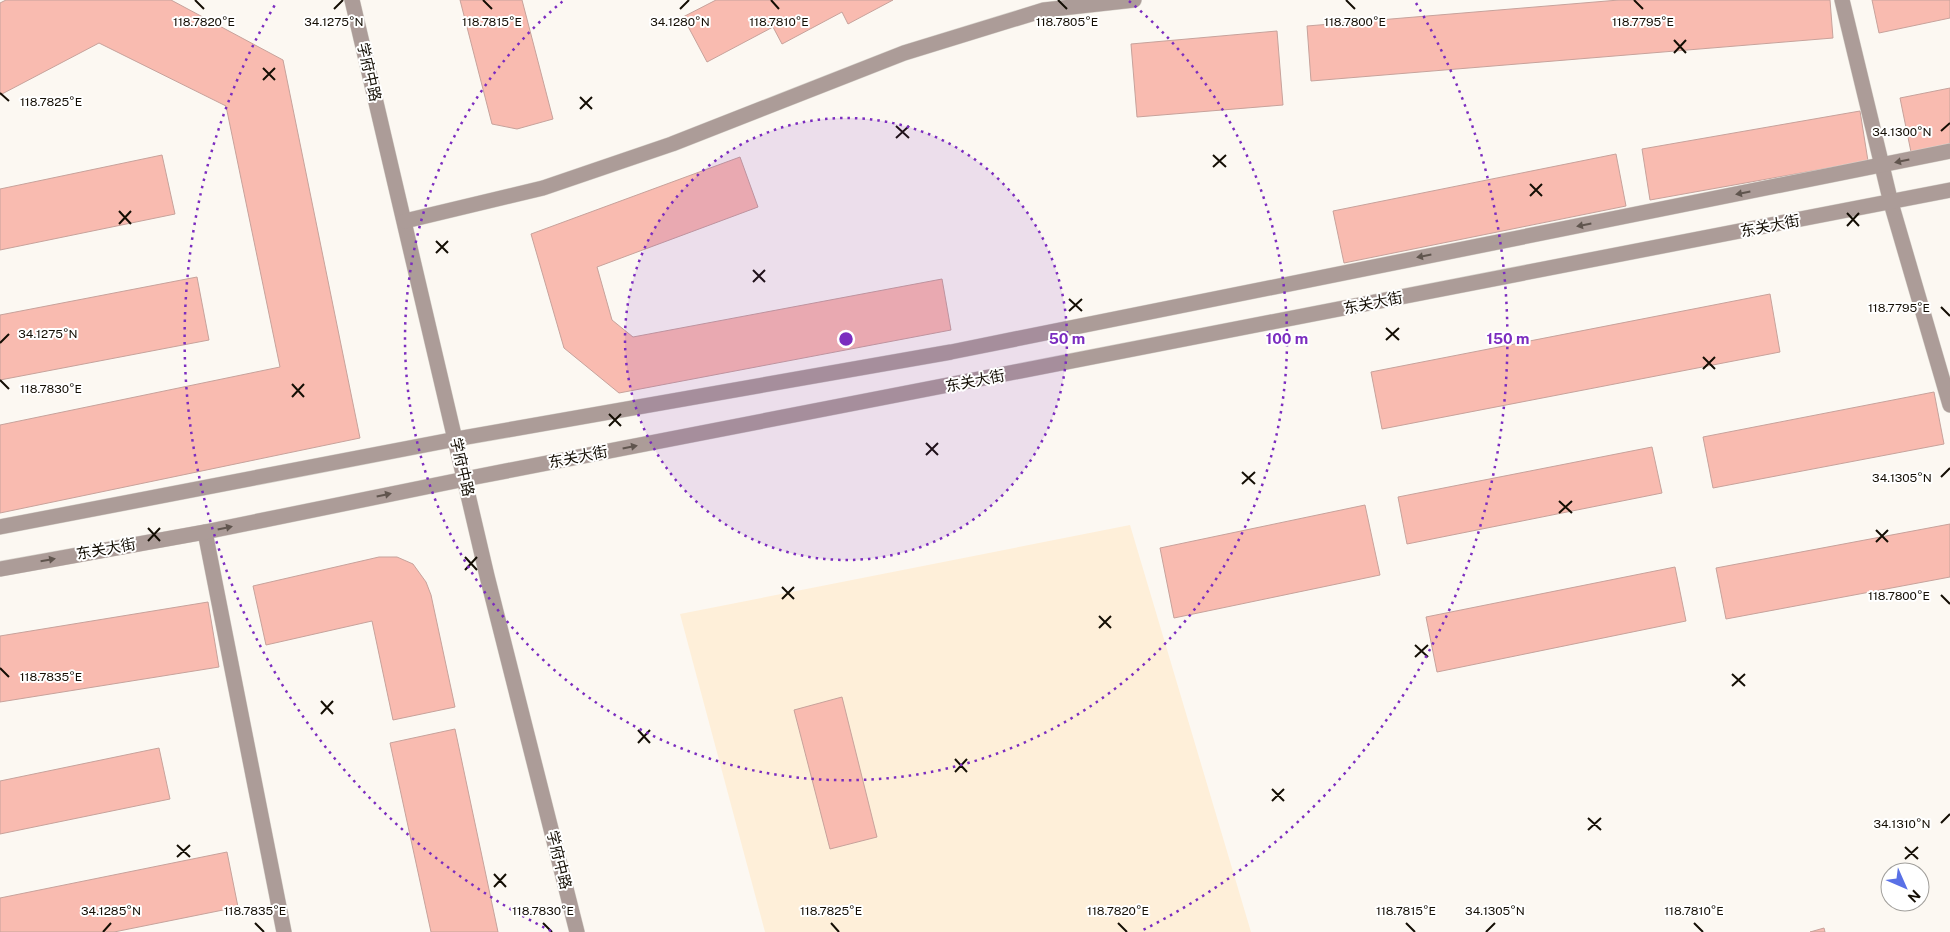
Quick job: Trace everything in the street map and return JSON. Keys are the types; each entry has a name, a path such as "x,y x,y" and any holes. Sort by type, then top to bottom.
{"street":[{"name":"学府中路","path":"352,0 487,576 577,932"},
{"path":"405,221 543,188 672,144 904,53 1044,10 1134,0"},
{"path":"1842,0 1890,203 1950,405"},
{"path":"0,527 456,439 951,352 1950,151"},
{"name":"东关大街","path":"0,568 204,532 465,478 1950,190"},
{"path":"204,532 284,932"}],"shaded area":[{"path":"1130,525 1251,932 765,932 680,614"}],"building":[{"path":"6,0 171,0 283,60 360,438 0,513 0,425 280,367 226,106 99,43 0,95 0,3"},
{"path":"460,0 522,0 553,119 517,129 492,124"},
{"path":"716,0 893,0 848,24 842,12 782,44 773,27 707,62 683,17"},
{"path":"1619,0 1830,0 1833,38 1311,81 1307,26"},
{"path":"1872,0 1950,0 1950,18 1879,33"},
{"path":"1277,31 1283,105 1137,117 1131,44"},
{"path":"1950,88 1950,144 1911,152 1900,98"},
{"path":"1860,111 1868,161 1650,200 1642,149"},
{"path":"1616,154 1626,206 1344,263 1333,211"},
{"path":"162,155 175,214 0,250 0,189"},
{"path":"740,157 758,207 597,267 612,320 633,337 942,279 951,330 619,393 564,348 531,234"},
{"path":"197,277 209,340 0,380 0,315"},
{"path":"1770,294 1780,352 1382,429 1371,372"},
{"path":"1934,392 1944,444 1713,488 1703,437"},
{"path":"1652,447 1662,493 1407,544 1398,497"},
{"path":"1365,505 1380,575 1174,618 1160,548"},
{"path":"1950,524 1950,577 1726,619 1716,568"},
{"path":"379,557 397,557 413,564 426,582 431,595 455,707 393,720 372,621 266,645 253,586"},
{"path":"1675,567 1686,621 1437,672 1426,617"},
{"path":"208,602 219,667 0,702 0,636"},
{"path":"842,697 877,837 830,849 794,710"},
{"path":"455,729 498,932 431,932 390,743"},
{"path":"159,748 170,799 0,834 0,781"},
{"path":"227,852 238,907 114,932 0,932 0,898"},
{"path":"1824,928 1825,932 1810,932"}]}
